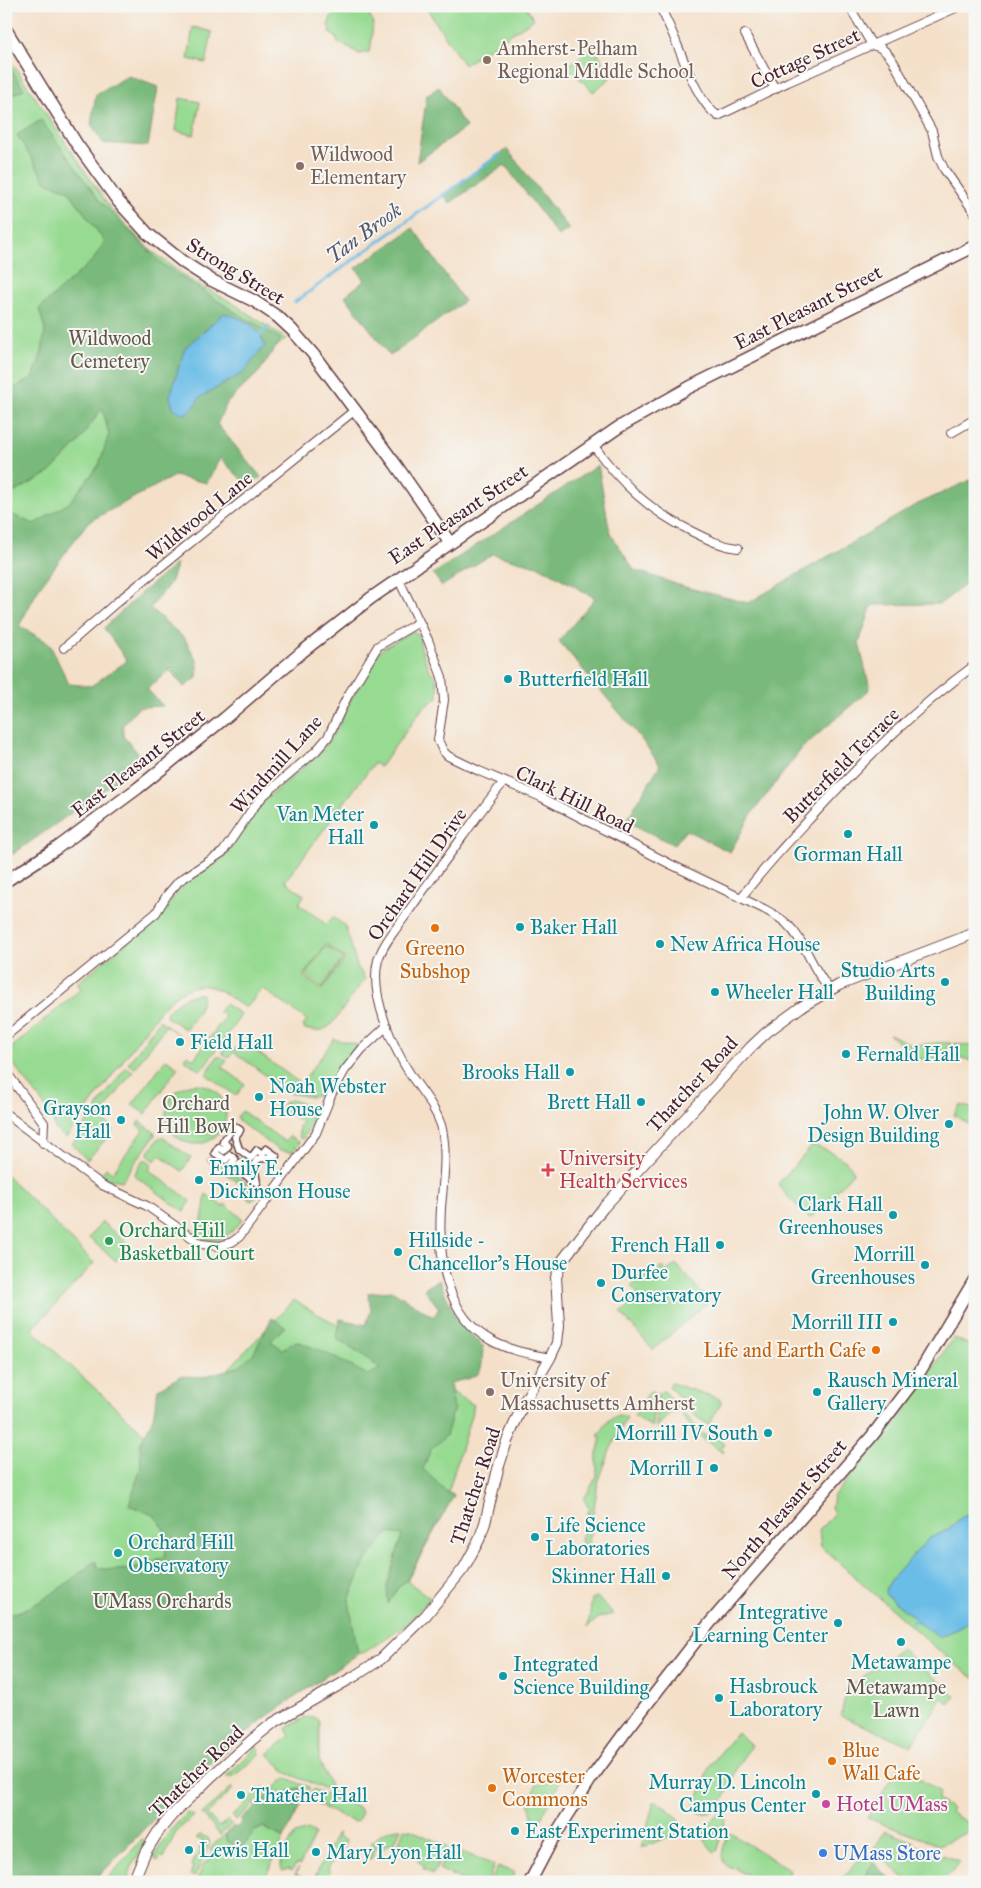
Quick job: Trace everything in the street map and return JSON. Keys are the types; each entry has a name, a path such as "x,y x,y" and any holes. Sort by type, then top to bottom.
{"main road":[{"name":"Strong Street","path":"6,30 76,143 129,214 157,242 192,269 254,301 283,321 306,345 355,410 450,543"},
{"name":"East Pleasant Street","path":"6,881 57,848 138,788 225,718 309,646 398,578 619,427 670,397 975,246"},
{"name":"North Pleasant Street","path":"530,1882 552,1840 590,1780 709,1624 872,1436 916,1378 975,1279"}],"street":[{"name":"Cottage Street","path":"659,6 701,98 712,112 718,116 775,88 960,6"},
{"path":"849,6 872,45 879,46 887,52 893,61 932,131 938,156 944,169 975,214"},
{"path":"745,34 775,88"},
{"name":"Wildwood Lane","path":"64,648 117,602 355,410"},
{"path":"951,434 975,419"},
{"path":"593,445 614,473 657,513 723,546 738,548"},
{"name":"Clark Hill Road","path":"398,578 435,656 444,685 444,700 439,732 440,745 448,756 540,797 603,831 764,908 786,923 794,932 818,975 830,990"},
{"name":"Windmill Lane","path":"6,1036 156,913 167,895 179,881 223,852 263,796 316,750 328,737 347,698 378,646 420,622"},
{"name":"Butterfield Terrace","path":"740,898 760,872 864,760 921,707 975,665"},
{"name":"Orchard Hill Drive","path":"504,782 382,950 378,960 376,985 380,1006 387,1026 406,1068 433,1108 442,1132 444,1161 440,1223 442,1257 446,1279 455,1300 467,1320 486,1338 511,1349 550,1358"},
{"name":"Thatcher Road","path":"133,1882 145,1853 164,1824 226,1763 273,1723 381,1659 426,1615 464,1568 479,1540 488,1514 498,1469 507,1441 524,1402 557,1343 559,1325 556,1276 562,1261 629,1179 751,1047 780,1022 830,990 975,934"},
{"path":"6,1114 102,1185 119,1194 139,1201 201,1244 211,1246 226,1244 239,1237 244,1231 311,1139 319,1127 335,1088 354,1059 387,1026"},
{"path":"6,1072 44,1123 43,1142"},
{"path":"234,1126 240,1130 235,1136 239,1149 251,1158 257,1150 262,1154 266,1149 276,1156 258,1159 254,1164 257,1183 242,1172 245,1166 240,1163 236,1168 231,1164 235,1159 230,1155 226,1160 215,1153 219,1147 224,1151 228,1146 223,1142 234,1126"}],"green space":[{"path":"337,6 361,6 373,21 369,52 359,54 349,47 338,43 336,37 329,33 330,29 328,26 331,17 338,11"},
{"path":"425,6 525,6 534,19 464,65"},
{"path":"193,27 212,32 206,63 188,59"},
{"path":"595,47 610,78 593,92 567,66"},
{"name":"Wildwood Cemetery","path":"6,54 109,207 149,249 190,280 231,302 286,339 6,570"},
{"path":"6,61 24,89 6,98"},
{"path":"128,76 158,87 148,146 103,143 91,124 96,94"},
{"path":"439,87 466,127 417,162 427,95"},
{"path":"180,98 200,102 194,135 176,131"},
{"path":"41,120 100,201 162,264 232,310 281,339 259,372 227,403 217,424 261,477 248,486 220,458 207,483 174,476 88,522 39,588 19,626 49,643 69,684 91,686 127,661 104,628 141,593 177,563 170,583 150,608 185,639 198,663 197,678 184,687 170,670 147,689 163,706 139,707 123,725 123,736 145,761 6,859 6,512 34,524 69,503 99,465 109,434 102,408 78,443 49,473 6,497 6,393 33,377 42,352 45,329 39,309 93,260 105,242 68,190 46,182 17,135"},
{"path":"507,149 569,229 558,236 505,165 450,203 444,195"},
{"path":"413,228 464,301 390,356 345,296 365,280 356,268"},
{"path":"598,465 610,533 634,570 685,587 748,603 918,504 975,478 975,577 940,604 872,605 859,643 870,689 802,748 751,815 730,852 686,830 674,845 626,821 660,765 639,736 559,641 595,598 541,567 492,554 442,586 433,574"},
{"path":"413,631 420,636 420,645 429,670 437,682 438,697 422,709 380,767 374,763 285,881 304,895 299,904 326,924 333,917 345,926 357,966 365,979 332,1024 326,1029 316,1031 305,1029 303,1027 307,1020 262,988 249,1005 245,1007 213,987 195,986 179,993 158,1013 66,1138 55,1129 52,1116 6,1054 6,1048 10,1049 81,989 77,983 160,916 188,879 213,865 226,854 261,803 320,753 338,727 349,703 380,650","holes":["326,944 345,958 322,990 303,976"]},
{"path":"326,946 343,958 322,988 305,975"},
{"path":"202,994 199,1009 185,1029 166,1017 167,1012 183,999 192,995"},
{"path":"225,1004 239,1013 240,1017 202,1069 199,1070 184,1059 187,1055 194,1059 225,1017 219,1012"},
{"path":"159,1021 161,1021 180,1036 166,1025 135,1068 128,1064"},
{"path":"889,1034 911,1044 951,1043 939,1062 920,1059 905,1049"},
{"path":"334,1039 358,1045 347,1058 323,1095 311,1097 288,1093 289,1089 282,1084 280,1086 234,1052 229,1058 223,1054 223,1050 226,1049 253,1049 301,1084"},
{"path":"955,1043 975,1047 975,1062 949,1054"},
{"path":"217,1057 227,1061 222,1067 245,1084 236,1096 207,1075"},
{"path":"166,1059 178,1067 145,1114 132,1105"},
{"path":"126,1067 133,1071 102,1114 98,1111 97,1107"},
{"name":"Orchard Hill Bowl","path":"190,1084 202,1084 213,1089 221,1097 226,1108 224,1126 213,1139 202,1144 190,1144 179,1139 171,1131 166,1120 166,1108 171,1097 179,1089"},
{"path":"291,1100 311,1106 315,1115 315,1125 312,1124 302,1140 299,1137 299,1126 302,1122 281,1108 285,1102"},
{"path":"960,1105 975,1109 975,1128 954,1115"},
{"path":"242,1111 285,1142 290,1136 300,1143 292,1152 279,1150 238,1121 237,1117"},
{"path":"91,1116 104,1121 113,1131 87,1160 72,1144"},
{"path":"139,1121 154,1132 155,1135 122,1181 106,1178 101,1175 106,1168 112,1173 143,1130 137,1125"},
{"path":"162,1137 191,1158 182,1171 160,1155 155,1161 149,1156 148,1153 159,1138"},
{"path":"813,1145 843,1159 848,1163 853,1173 815,1215 809,1218 778,1184"},
{"path":"211,1158 252,1187 256,1192 256,1198 251,1201 246,1197 250,1191 207,1160"},
{"path":"143,1160 147,1160 152,1164 149,1170 191,1201 184,1212 134,1175"},
{"name":"UMass Orchards","path":"6,1174 94,1263 32,1330 156,1445 294,1300 474,1405 448,1493 454,1495 407,1581 430,1598 404,1626 365,1652 358,1654 263,1719 192,1779 93,1882 6,1882"},
{"path":"206,1194 223,1207 225,1204 243,1219 233,1231 215,1240 201,1238 194,1234 202,1221"},
{"name":"Orchard Hill Basketball Court","path":"102,1222 129,1245 116,1261 89,1238"},
{"path":"676,1264 709,1301 653,1350 621,1313 639,1295 631,1286 649,1269 653,1274 662,1267 666,1272"},
{"name":"UMass Orchards","path":"439,1280 458,1322 483,1346 482,1365 478,1374 450,1383 454,1408 446,1436 431,1449 423,1469 448,1493 454,1495 406,1581 399,1586 388,1604 387,1586 402,1535 388,1533 365,1562 349,1600 358,1654 263,1719 192,1779 93,1882 6,1882 6,1614 28,1608 52,1594 95,1561 98,1568 116,1570 140,1566 165,1556 168,1536 155,1516 129,1505 141,1467 140,1444 153,1418 158,1389 181,1376 202,1377 238,1367 253,1354 272,1318 285,1327 271,1341 282,1349 297,1341 326,1353 368,1375 380,1369 362,1354 337,1339 340,1319 366,1325 371,1310 368,1293 393,1291 434,1317 439,1308 424,1289"},
{"path":"953,1338 975,1348 975,1679 952,1662 821,1547 819,1530 835,1513 831,1508 833,1497 903,1413"},
{"path":"671,1383 720,1399 721,1404 708,1425 694,1415 669,1386"},
{"path":"650,1391 655,1392 652,1427 634,1416"},
{"path":"664,1391 681,1410 670,1413 656,1428 658,1393"},
{"path":"685,1414 700,1433 709,1437 711,1435 725,1443 721,1449 724,1451 723,1453 698,1435 682,1416"},
{"path":"618,1415 627,1417 610,1450 598,1483 587,1551 581,1540 589,1509 584,1499 597,1476 597,1454 601,1438 598,1436 609,1420"},
{"path":"597,1597 613,1614 598,1618 588,1627 592,1599"},
{"name":"Metawampe Lawn","path":"901,1648 955,1696 949,1704 942,1698 911,1746 841,1716 846,1690"},
{"path":"313,1717 319,1721 319,1760 333,1792 287,1773 268,1754 290,1736 286,1729 304,1718"},
{"path":"737,1732 752,1746 740,1763 721,1804 710,1813 700,1813 693,1806 698,1800 709,1767"},
{"path":"255,1745 260,1754 234,1776 228,1778 226,1776 252,1752"},
{"path":"899,1766 940,1792 937,1800 952,1809 950,1812 968,1823 970,1821 975,1823 975,1829 939,1845 867,1818"},
{"path":"286,1778 309,1787 309,1790 307,1793 297,1788 281,1796 270,1792"},
{"path":"561,1780 539,1822 533,1821 529,1802 536,1785"},
{"path":"232,1787 233,1789 207,1814 219,1827 228,1820 232,1824 220,1835 202,1814"},
{"path":"264,1787 267,1791 236,1820 232,1816"},
{"path":"297,1788 307,1793 284,1838 263,1827 255,1831 242,1847 226,1840 226,1833 234,1826 236,1828 242,1822 241,1820 270,1792 281,1796"},
{"path":"313,1789 359,1808 361,1813 358,1821 354,1822 307,1800"},
{"path":"654,1802 672,1813 679,1820 683,1828 673,1835 641,1848"},
{"path":"728,1805 718,1850 715,1853 703,1839 702,1832"},
{"path":"187,1813 193,1816 176,1832 164,1858 160,1856 158,1861 153,1858 169,1832"},
{"path":"263,1827 284,1838 263,1882 196,1882 205,1862 208,1863 213,1852 210,1850 211,1847 225,1834 226,1840 230,1843 245,1844 255,1831"},
{"path":"401,1828 393,1846 387,1844 384,1849 377,1846 371,1859 367,1858 374,1845 371,1843 377,1837 389,1830"},
{"path":"404,1829 411,1830 447,1846 433,1874 423,1869 424,1865 418,1862 419,1859 397,1848"},
{"path":"308,1830 315,1834 300,1865 296,1864 292,1871 289,1869 283,1871 281,1867 282,1859 293,1837 295,1834"},
{"path":"885,1831 914,1842 913,1844 927,1851 959,1861 952,1872 942,1880 937,1882 908,1882 874,1849"},
{"path":"338,1833 337,1837 346,1841 339,1858 335,1857 328,1869 330,1872 324,1882 312,1882"},
{"path":"730,1833 790,1870 787,1882 756,1882 737,1868 726,1864 722,1855"},
{"path":"200,1835 208,1838 210,1842 195,1877 190,1875 193,1868 191,1867 203,1841 196,1838"},
{"path":"142,1839 146,1841 133,1864 127,1882 105,1882"},
{"path":"450,1847 494,1865 488,1882 466,1882 439,1869"},
{"path":"864,1854 874,1863 865,1877 855,1882 839,1882"},
{"path":"874,1863 893,1882 853,1882 863,1879"},
{"path":"498,1867 515,1872 511,1882 490,1882"},
{"path":"298,1868 296,1874 312,1882 302,1882 294,1878"}],"water":[{"path":"224,313 254,327 265,345 243,373 199,398 193,409 184,414 173,408 170,396 185,348"},
{"path":"975,1515 975,1615 959,1628 938,1637 917,1622 916,1619 886,1595 885,1591 891,1580 928,1539 947,1530 963,1516"}],"waterway":[{"name":"Tan Brook","path":"295,302 500,154"},
{"name":"Tan Brook","path":"260,335 269,326"},
{"name":"Tan Brook","path":"912,1622 918,1618"}],"place":[{"name":"Amherst-Pelham Regional Middle School","path":"487,60"},
{"name":"Wildwood Elementary","path":"300,166"},
{"name":"Butterfield Hall","path":"508,679"},
{"name":"Van Meter Hall","path":"374,825"},
{"name":"Gorman Hall","path":"848,834"},
{"name":"Baker Hall","path":"520,927"},
{"name":"Greeno Subshop","path":"435,928"},
{"name":"New Africa House","path":"660,944"},
{"name":"Studio Arts Building","path":"945,982"},
{"name":"Wheeler Hall","path":"715,992"},
{"name":"Field Hall","path":"180,1042"},
{"name":"Fernald Hall","path":"846,1054"},
{"name":"Brooks Hall","path":"570,1072"},
{"name":"Noah Webster House","path":"259,1097"},
{"name":"Brett Hall","path":"641,1102"},
{"name":"Grayson Hall","path":"121,1120"},
{"name":"John W. Olver Design Building","path":"949,1124"},
{"name":"University Health Services","path":"548,1170"},
{"name":"Emily E. Dickinson House","path":"199,1180"},
{"name":"Clark Hall Greenhouses","path":"893,1215"},
{"name":"Orchard Hill Basketball Court","path":"109,1241"},
{"name":"French Hall","path":"720,1245"},
{"name":"Hillside - Chancellor's House","path":"398,1252"},
{"name":"Morrill Greenhouses","path":"925,1265"},
{"name":"Durfee Conservatory","path":"601,1283"},
{"name":"Morrill III","path":"893,1322"},
{"name":"Life and Earth Cafe","path":"876,1350"},
{"name":"University of Massachusetts Amherst","path":"490,1392"},
{"name":"Rausch Mineral Gallery","path":"817,1392"},
{"name":"Morrill IV South","path":"768,1433"},
{"name":"Morrill I","path":"714,1468"},
{"name":"Life Science Laboratories","path":"535,1537"},
{"name":"Orchard Hill Observatory","path":"118,1553"},
{"name":"Skinner Hall","path":"666,1576"},
{"name":"Integrative Learning Center","path":"838,1623"},
{"name":"Metawampe","path":"901,1642"},
{"name":"Integrated Science Building","path":"503,1676"},
{"name":"Hasbrouck Laboratory","path":"719,1698"},
{"name":"Blue Wall Cafe","path":"832,1761"},
{"name":"Worcester Commons","path":"492,1788"},
{"name":"Murray D. Lincoln Campus Center","path":"816,1794"},
{"name":"Thatcher Hall","path":"241,1795"},
{"name":"Hotel UMass","path":"826,1804"},
{"name":"East Experiment Station","path":"515,1831"},
{"name":"Lewis Hall","path":"189,1850"},
{"name":"Mary Lyon Hall","path":"316,1852"},
{"name":"UMass Store","path":"823,1853"}]}
